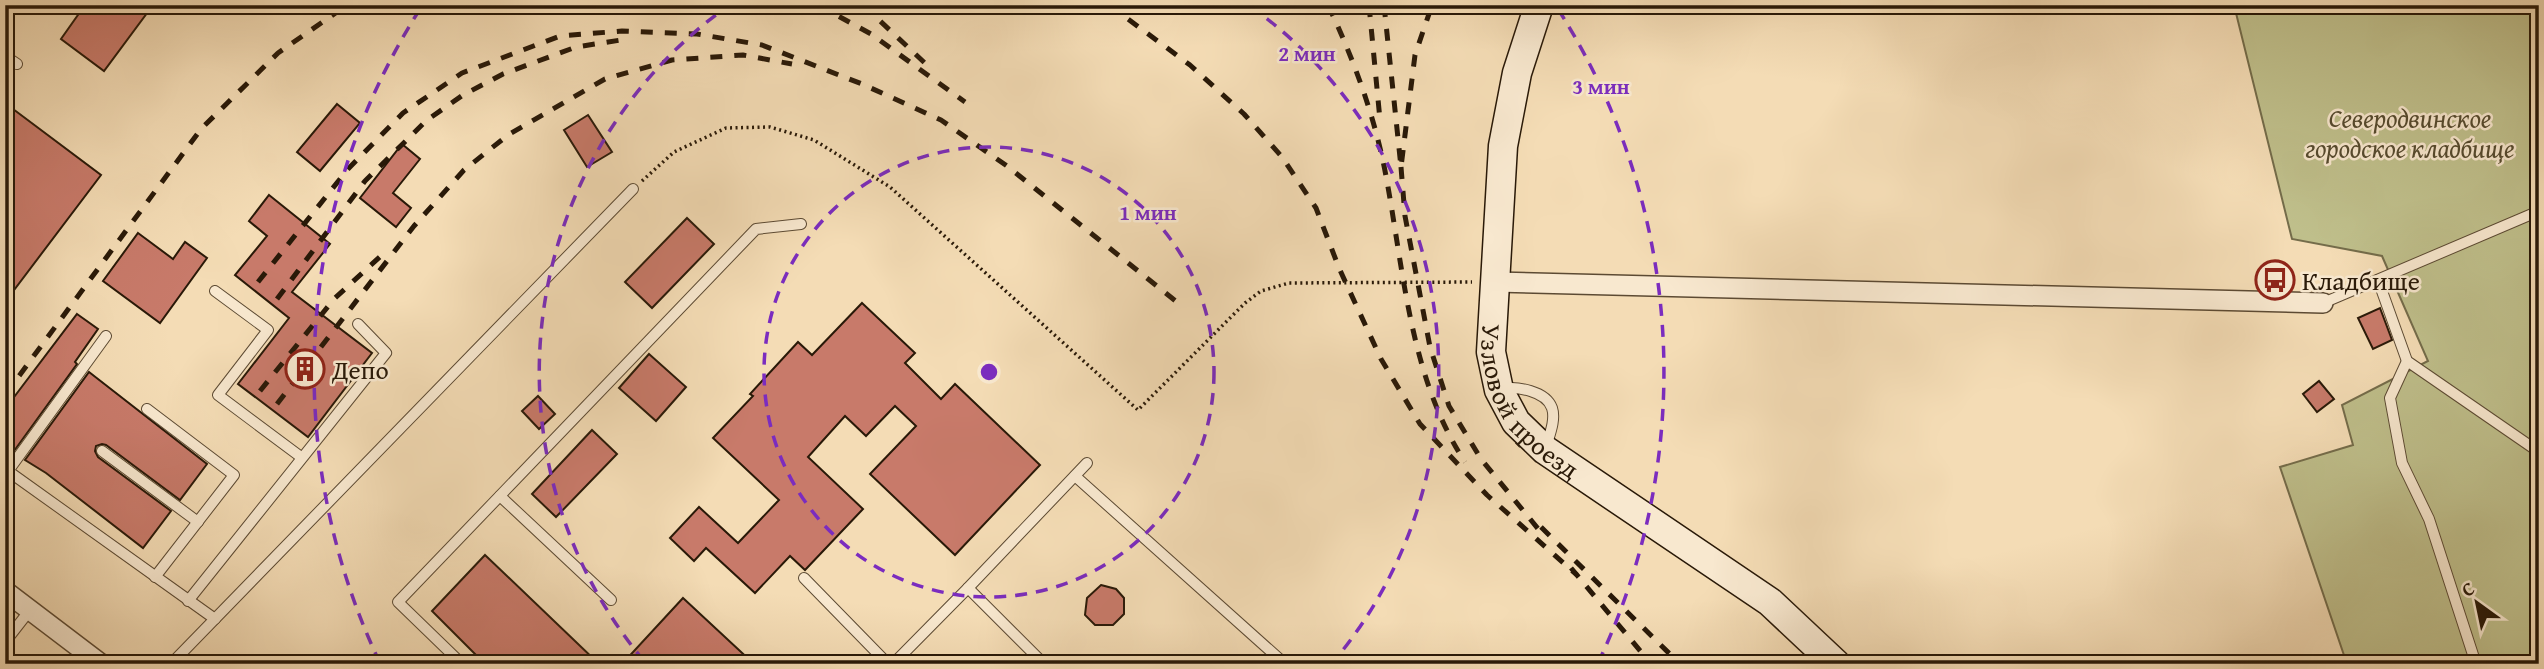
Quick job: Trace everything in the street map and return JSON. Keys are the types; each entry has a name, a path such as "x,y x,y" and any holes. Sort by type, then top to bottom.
{"street":[{"name":"Узловой проезд","path":"1539,5 1517,73 1503,146 1491,352 1499,390 1516,422 1545,450 1770,602 1836,664"},
{"path":"1495,282 2323,303"},
{"path":"5,591 101,664"}],"lane":[{"path":"5,56 17,64"},
{"path":"171,664 632,189"},
{"path":"2323,303 2539,211"},
{"path":"462,664 398,601 756,229 801,224"},
{"path":"2378,280 2407,361 2539,452"},
{"path":"215,291 268,330 218,395 301,457"},
{"path":"188,601 386,353 358,324"},
{"path":"106,336 8,471 215,620"},
{"path":"2407,361 2390,398 2402,463 2429,519 2476,664"},
{"path":"1499,390 1514,387 1531,392 1546,400 1553,409 1552,428 1545,450"},
{"path":"147,409 234,475 155,578"},
{"path":"102,451 198,522"},
{"path":"893,664 1087,463"},
{"path":"1075,476 1285,664"},
{"path":"500,496 611,600"},
{"path":"804,578 888,664"},
{"path":"968,588 1044,664"},
{"path":"5,642 30,610"}],"path":[{"path":"632,189 674,152 726,128 770,127 814,140 890,187 1138,410 1261,290 1289,283 1495,282"}],"green space":[{"name":"Северодвинское городское кладбище","path":"2234,5 2539,5 2539,664 2347,664 2280,467 2353,445 2342,405 2428,361 2382,256 2292,239"}],"building":[{"path":"85,5 153,5 104,71 61,39"},
{"path":"5,103 101,175 5,302"},
{"path":"337,104 360,123 320,171 297,152"},
{"path":"588,115 612,152 587,167 564,130"},
{"path":"402,144 420,159 393,193 411,208 396,227 360,198"},
{"name":"Депо","path":"269,195 330,244 292,292 372,353 308,437 238,384 289,318 235,275 267,236 249,221"},
{"path":"687,218 714,244 652,308 625,282"},
{"path":"138,233 173,259 185,242 207,258 160,323 103,281"},
{"path":"862,303 915,353 905,363 941,399 955,384 1040,465 955,555 870,474 916,426 895,406 866,436 845,416 808,457 863,509 805,570 790,556 755,593 706,548 694,561 670,538 699,507 738,543 779,500 713,438 753,396 750,394 798,342 812,355"},
{"path":"2380,308 2392,340 2373,349 2358,318"},
{"path":"77,314 98,329 75,362 77,364 14,451 5,445 5,409"},
{"path":"649,354 686,387 656,421 619,388"},
{"path":"89,372 207,464 180,500 106,445 96,446 98,457 171,511 143,548 46,473 25,460"},
{"path":"2319,381 2334,399 2317,412 2303,394"},
{"path":"538,396 555,414 539,429 522,411"},
{"path":"592,430 617,454 556,517 532,494"},
{"path":"485,555 599,664 485,664 432,611"},
{"path":"1101,585 1116,589 1124,598 1124,614 1113,625 1095,625 1085,615 1087,598"},
{"path":"683,598 754,664 622,664"}],"railway":[{"path":"5,395 201,129 278,53 347,5"},
{"path":"818,5 871,34 965,102"},
{"path":"863,5 927,65"},
{"path":"1109,5 1190,65 1244,114 1282,157 1316,208 1339,268 1381,359 1420,424 1487,495 1577,575"},
{"path":"1328,5 1355,68 1376,132 1404,287 1421,360 1447,430 1465,462"},
{"path":"1369,5 1380,120"},
{"path":"1384,5 1401,167 1415,55 1432,5"},
{"path":"258,282 348,169 403,113 462,73 560,36 622,31 697,34 762,45 862,84 941,120 1007,166 1183,307"},
{"path":"277,299 365,181 427,120 463,95 503,74 576,47 621,40"},
{"path":"277,404 414,226 464,170 508,135 605,79 672,60 743,55 792,64"},
{"path":"1401,167 1405,216 1430,347 1449,406 1481,459 1544,536"},
{"path":"260,391 334,299 384,253"},
{"path":"1541,527 1680,664"},
{"path":"1571,568 1642,653"}],"place":[{"name":"Кладбище","path":"2275,280"},
{"name":"Депо","path":"305,369"}]}
